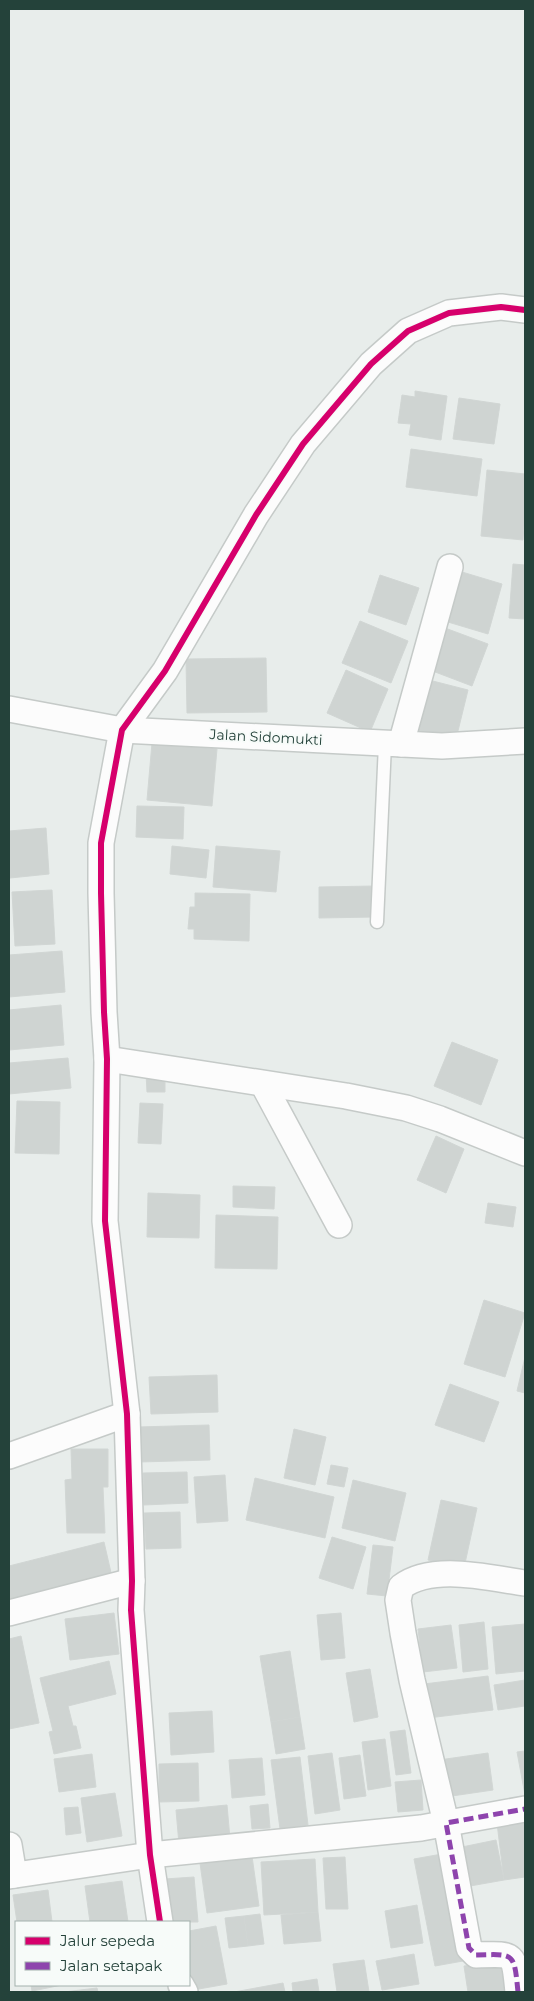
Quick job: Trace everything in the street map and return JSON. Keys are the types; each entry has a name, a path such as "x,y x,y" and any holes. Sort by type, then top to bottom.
{"street":[{"path":"160,1921 150,1855 130,1610 132,1581 127,1414 105,1221 107,1059 104,1012 101,843 122,730 165,671 256,515 303,444 371,364 408,331 448,313 501,307 525,310"},
{"path":"393,744 450,567"},
{"name":"Jalan Sidomukti","path":"9,709 122,730 442,746 525,741"},
{"path":"107,1059 346,1096 406,1108 440,1119 525,1153"},
{"path":"263,1084 339,1225"},
{"path":"9,1456 127,1414"},
{"path":"518,1992 514,1961 510,1957 505,1954 476,1955 469,1948 446,1823 408,1661 398,1600 401,1587 409,1580 456,1573 525,1583"},
{"path":"9,1613 132,1581"},
{"path":"9,1844 12,1876 150,1855 421,1828 525,1809"}],"lane":[{"path":"377,922 393,744"}],"building":[{"path":"415,391 447,396 441,440 409,435 411,424 398,423 402,395 415,397"},
{"path":"459,398 500,404 494,444 453,439"},
{"path":"411,449 482,459 477,496 406,487"},
{"path":"487,470 525,474 523,540 481,536"},
{"path":"513,564 525,565 525,619 509,618"},
{"path":"462,572 502,584 488,634 448,622"},
{"path":"380,575 419,588 406,625 368,612"},
{"path":"360,621 408,641 391,683 342,663"},
{"path":"445,628 488,644 472,686 430,670"},
{"path":"266,658 267,712 187,713 186,659"},
{"path":"346,670 388,689 370,732 327,713"},
{"path":"425,679 468,690 456,739 413,729"},
{"path":"152,743 217,749 212,806 147,800"},
{"path":"137,806 184,807 183,839 136,837"},
{"path":"46,828 49,874 10,878 9,831"},
{"path":"172,846 209,850 206,878 170,874"},
{"path":"216,846 280,851 276,892 213,887"},
{"path":"374,886 374,917 319,918 319,887"},
{"path":"52,890 55,944 15,946 12,892"},
{"path":"195,893 250,894 249,941 194,939 194,929 188,929 190,907 195,907"},
{"path":"62,951 65,992 9,997 9,955"},
{"path":"61,1005 64,1045 9,1050 9,1010"},
{"path":"452,1042 498,1060 481,1105 434,1086"},
{"path":"68,1058 71,1088 9,1094 9,1063"},
{"path":"146,1073 165,1073 165,1092 147,1092"},
{"path":"17,1101 60,1102 59,1154 15,1153"},
{"path":"140,1103 163,1104 161,1144 138,1143"},
{"path":"436,1136 464,1149 446,1193 417,1180"},
{"path":"233,1186 275,1187 274,1209 233,1207"},
{"path":"148,1193 200,1195 199,1238 147,1237"},
{"path":"488,1203 516,1207 513,1227 485,1223"},
{"path":"216,1215 278,1217 277,1269 215,1268"},
{"path":"484,1300 525,1313 505,1377 464,1364"},
{"path":"525,1357 525,1393 517,1391"},
{"path":"217,1375 218,1412 151,1414 149,1377"},
{"path":"450,1384 499,1402 484,1442 435,1425"},
{"path":"209,1425 210,1460 139,1462 138,1427"},
{"path":"294,1429 326,1437 315,1485 284,1478"},
{"path":"71,1449 108,1449 108,1487 103,1487 105,1533 67,1533 65,1480 72,1479"},
{"path":"331,1465 348,1468 344,1487 327,1484"},
{"path":"187,1472 188,1503 144,1505 143,1473"},
{"path":"225,1475 228,1521 197,1523 194,1477"},
{"path":"255,1478 334,1497 325,1538 246,1520"},
{"path":"353,1480 406,1493 395,1541 342,1528"},
{"path":"441,1500 477,1508 464,1568 428,1560"},
{"path":"180,1512 181,1548 146,1549 144,1513"},
{"path":"332,1537 366,1547 353,1589 319,1578"},
{"path":"104,1542 112,1577 9,1606 9,1566"},
{"path":"373,1545 393,1547 387,1596 367,1594"},
{"path":"114,1613 119,1654 70,1660 65,1619"},
{"path":"341,1613 345,1658 321,1660 317,1615"},
{"path":"484,1622 488,1669 463,1672 459,1625"},
{"path":"525,1624 525,1671 496,1674 492,1627"},
{"path":"451,1625 457,1668 423,1672 418,1629"},
{"path":"21,1636 39,1723 9,1729 9,1639"},
{"path":"290,1651 300,1717 271,1722 260,1656"},
{"path":"109,1661 116,1694 68,1706 73,1726 76,1726 81,1748 54,1754 49,1732 53,1731 40,1678"},
{"path":"370,1669 378,1717 354,1722 346,1673"},
{"path":"488,1676 493,1710 428,1718 424,1684"},
{"path":"525,1680 525,1706 498,1710 494,1685"},
{"path":"212,1711 214,1752 171,1755 169,1713"},
{"path":"300,1717 305,1749 276,1754 271,1722"},
{"path":"405,1730 411,1773 396,1775 390,1732"},
{"path":"385,1739 391,1786 368,1790 362,1742"},
{"path":"525,1751 525,1795 517,1752"},
{"path":"332,1753 340,1810 315,1814 308,1756"},
{"path":"488,1753 493,1790 445,1797 439,1760"},
{"path":"92,1754 96,1787 59,1792 54,1759"},
{"path":"360,1755 366,1796 344,1799 339,1758"},
{"path":"300,1757 308,1825 280,1829 271,1760"},
{"path":"262,1758 265,1795 232,1798 229,1760"},
{"path":"198,1763 199,1801 159,1802 159,1764"},
{"path":"421,1780 423,1810 398,1812 395,1782"},
{"path":"115,1793 122,1836 87,1842 81,1798"},
{"path":"268,1804 270,1828 252,1829 250,1806"},
{"path":"227,1805 230,1839 179,1844 176,1810"},
{"path":"78,1807 81,1833 66,1835 64,1808"},
{"path":"525,1811 525,1877 504,1880 496,1815"},
{"path":"496,1840 504,1880 470,1886 462,1847"},
{"path":"251,1849 259,1906 207,1913 199,1856"},
{"path":"442,1854 463,1961 435,1966 414,1859"},
{"path":"345,1857 348,1909 326,1909 323,1858"},
{"path":"315,1859 318,1912 264,1915 261,1862"},
{"path":"194,1877 198,1922 169,1921 165,1879"},
{"path":"122,1881 128,1921 90,1921 85,1886"},
{"path":"48,1890 52,1921 17,1921 13,1895"},
{"path":"417,1905 423,1943 391,1948 385,1911"},
{"path":"318,1912 321,1941 284,1944 281,1915"},
{"path":"260,1914 264,1944 248,1946 244,1916"},
{"path":"244,1916 248,1946 229,1948 225,1918"},
{"path":"216,1926 227,1984 193,1990 190,1973 190,1931"},
{"path":"414,1954 419,1984 382,1990 376,1961"},
{"path":"364,1960 369,1992 337,1992 333,1964"},
{"path":"504,1962 508,1992 468,1992 464,1966"},
{"path":"317,1979 319,1992 293,1992 292,1983"},
{"path":"283,1983 285,1992 234,1992"},
{"path":"31,1986 57,1986 32,1991"},
{"path":"97,1988 98,1992 64,1992"}],"marked path":[{"path":"518,1992 515,1969 510,1958 498,1955 476,1955 469,1948 446,1823 525,1809"}],"cycle path":[{"path":"160,1921 150,1855 131,1610 132,1581 127,1414 105,1221 107,1059 104,1012 101,843 122,730 165,671 256,515 303,444 371,364 408,331 449,313 501,307 525,310"}]}
